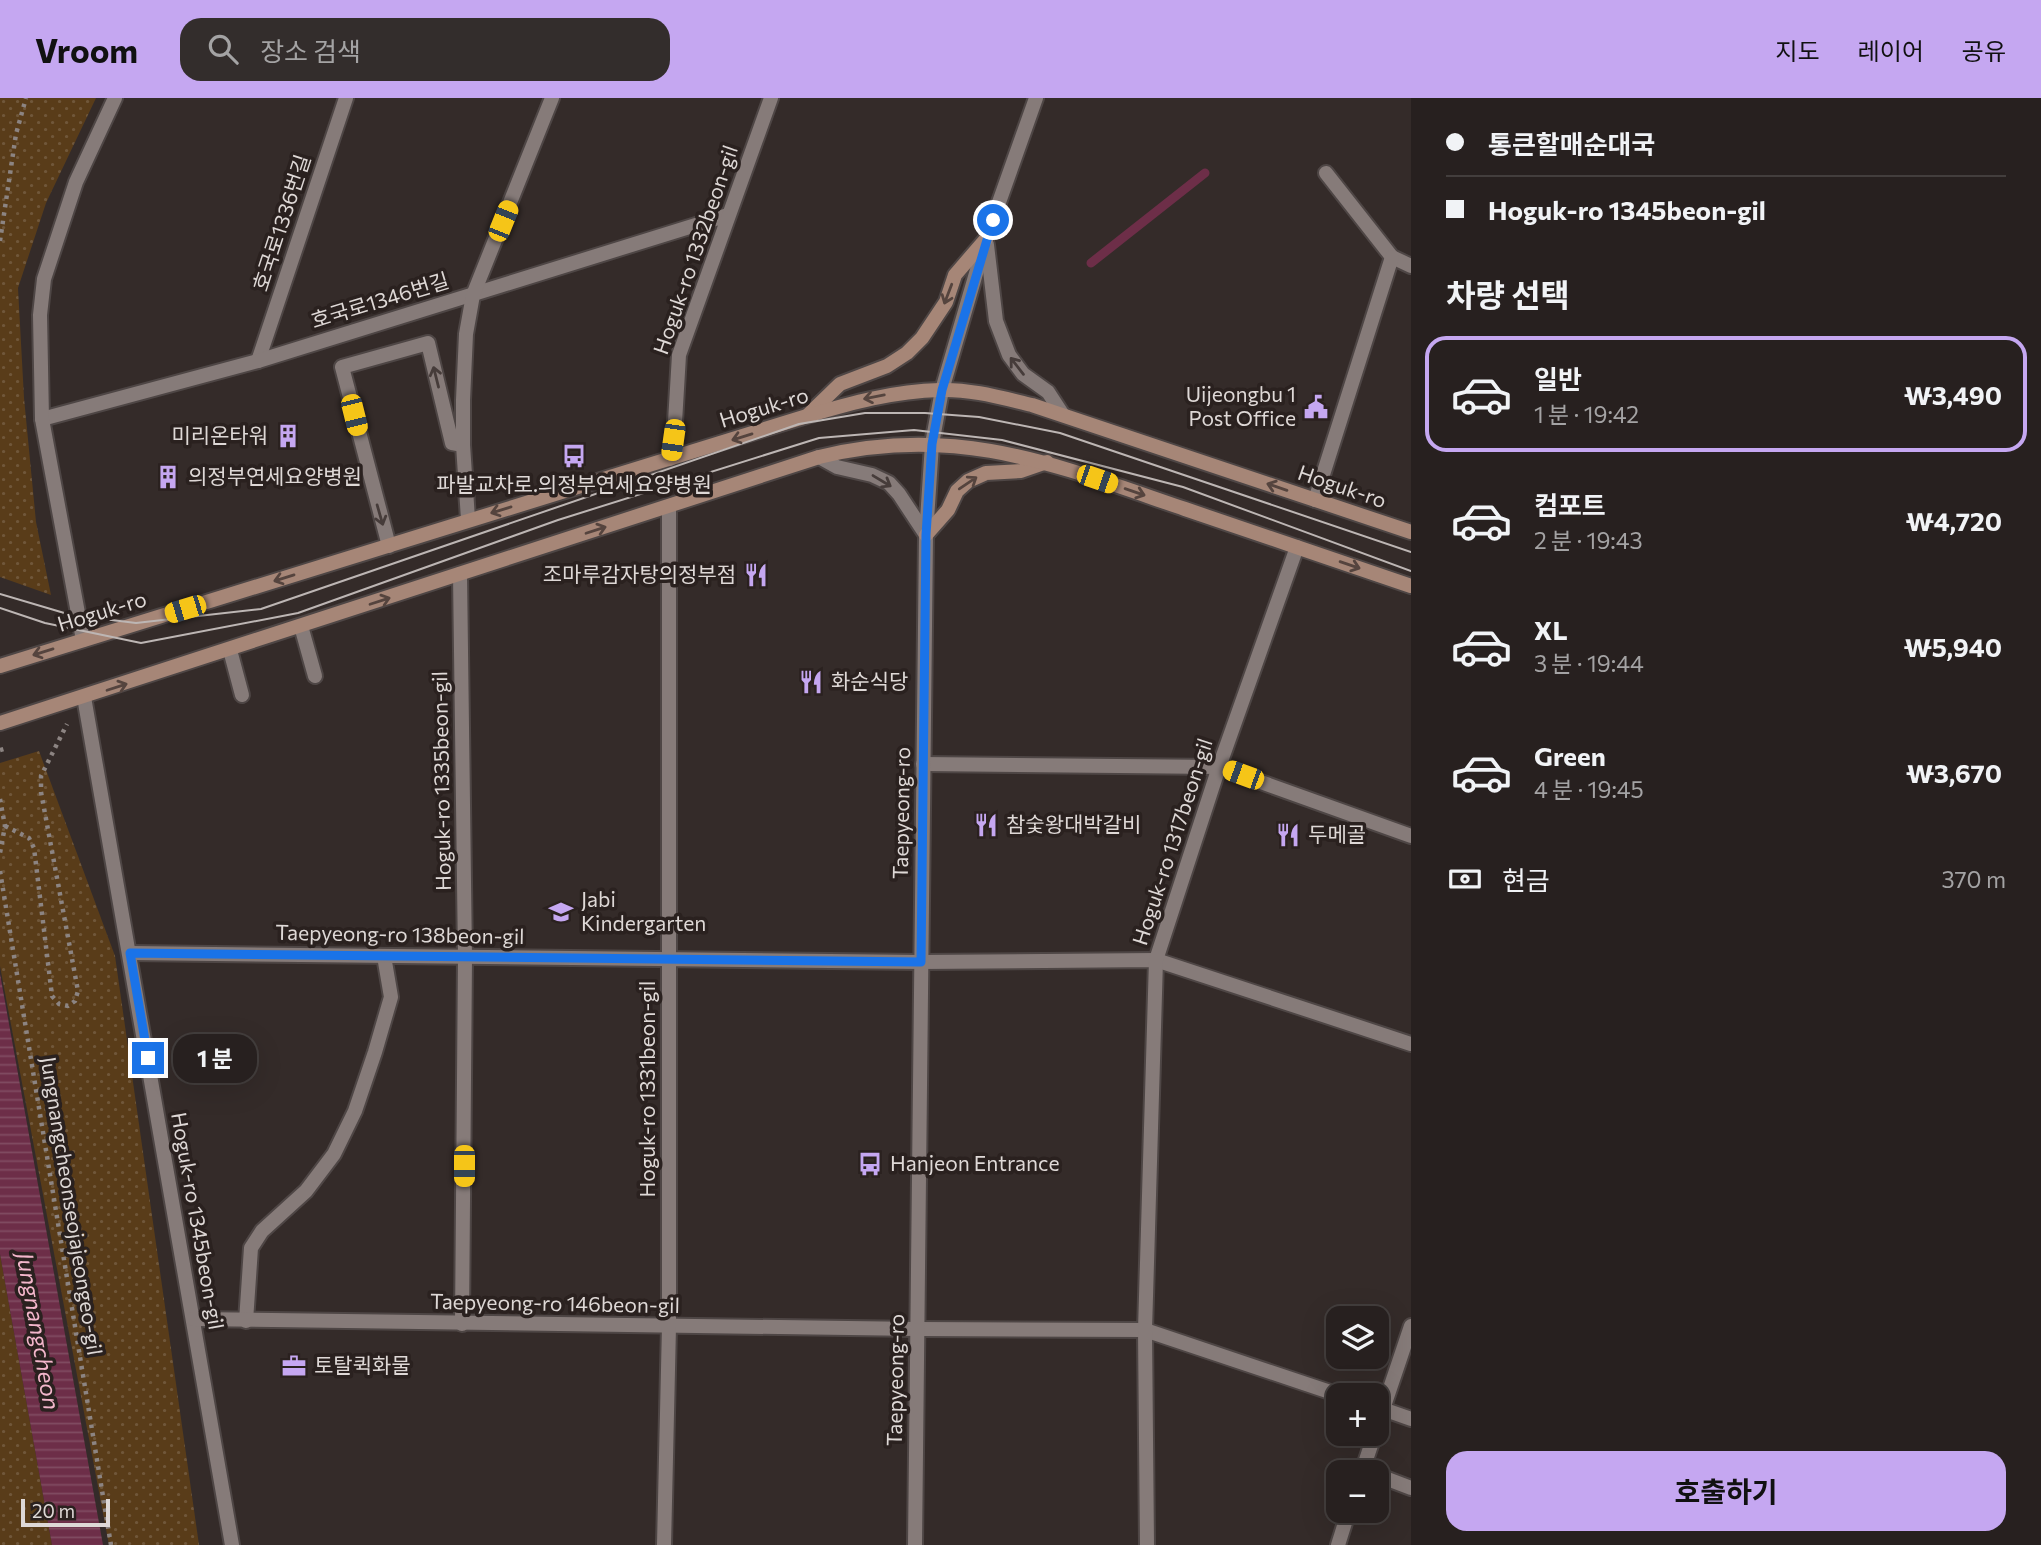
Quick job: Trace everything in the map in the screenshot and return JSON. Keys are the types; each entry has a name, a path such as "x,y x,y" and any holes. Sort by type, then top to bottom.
{"street":[{"path":"83,640 43,419 40,315 44,279 76,182 115,98"},
{"name":"호국로1336번길","path":"258,361 346,98"},
{"path":"468,519 463,445 466,334 473,295 552,98"},
{"name":"Hoguk-ro 1332beon-gil","path":"670,459 679,355 771,98"},
{"name":"Taepyeong-ro","path":"915,1545 926,535 932,444 942,390 986,239 1036,98"},
{"path":"1326,173 1392,257 1411,266"},
{"name":"호국로1346번길","path":"43,419 258,361 728,215"},
{"path":"986,239 996,321 1009,355 1023,374 1048,392 1063,415"},
{"path":"807,416 840,384 887,366 915,345 946,302 956,275 986,239"},
{"path":"1315,500 1392,257"},
{"path":"389,546 342,367 428,344 452,443 463,445"},
{"name":"Hoguk-ro","path":"6,664 807,416 866,399 942,390 986,394 1063,415 1410,530"},
{"path":"0,723 819,457 872,446 965,446 1047,462 1411,586"},
{"path":"819,457 837,467 872,475 889,483 926,535 948,510 957,491 968,481 986,473 1021,471 1047,462"},
{"name":"Hoguk-ro 1331beon-gil","path":"664,1545 669,1326 669,506"},
{"name":"Hoguk-ro 1317beon-gil","path":"1147,1545 1144,1330 1156,960 1219,766 1297,547"},
{"name":"Hoguk-ro 1335beon-gil","path":"460,574 465,957 463,1324"},
{"path":"301,626 315,676"},
{"path":"230,650 242,695"},
{"name":"Hoguk-ro 1345beon-gil","path":"84,697 232,1545"},
{"path":"923,764 1219,766 1411,836"},
{"name":"Taepyeong-ro 138beon-gil","path":"130,953 921,962 1156,960 1411,1044"},
{"path":"246,1321 251,1248 262,1231 306,1191 334,1154 355,1111 391,997 384,956"},
{"name":"Taepyeong-ro 146beon-gil","path":"193,1319 1144,1330 1326,1391"},
{"path":"1389,1384 1411,1326"},
{"path":"1389,1411 1411,1419"},
{"path":"1389,1480 1411,1488"},
{"path":"1338,1545 1345,1523"}],"path":[{"path":"0,241 16,134 26,98"},
{"path":"5,826 29,838 34,848 52,996 59,1004 68,1006 75,1001 78,991 41,792 41,776 62,732 84,697"},
{"path":"0,750 7,748"},
{"path":"0,799 5,826 0,853"},
{"name":"Jungnangcheonseojajeongeo-gil","path":"0,872 111,1545"}],"shaded area":[{"path":"0,98 96,98 46,203 18,288 24,398 36,522 51,595 0,577"},
{"path":"39,751 115,956 199,1545 109,1545 0,966 0,763"},
{"path":"0,1254 52,1545 0,1545"}],"water":[{"name":"Jungnangcheon","path":"0,974 103,1545 52,1545 0,1254"}],"waterway":[{"path":"1091,263 1205,173"}],"tram line":[{"path":"0,594 71,615 136,623 261,609 799,424 865,413 925,413 979,417 1060,433 1411,552"},
{"path":"0,608 45,623 141,643 298,613 558,520 819,438 914,430 1002,440 1183,487 1411,571"}],"place":[{"name":"Uijeongbu 1 Post Office","path":"1316,407"},
{"name":"미리온타워","path":"288,436"},
{"name":"파발교차로.의정부연세요양병원","path":"574,456"},
{"name":"의정부연세요양병원","path":"168,477"},
{"name":"조마루감자탕의정부점","path":"756,575"},
{"name":"화순식당","path":"811,682"},
{"name":"참숯왕대박갈비","path":"986,825"},
{"name":"두메골","path":"1288,835"},
{"name":"Jabi Kindergarten","path":"561,912"},
{"name":"Hanjeon Entrance","path":"870,1164"},
{"name":"토탈퀵화물","path":"294,1366"}],"route":[{"path":"148,1058 130,953 921,962 926,535 932,444 942,390 993,220"}]}
